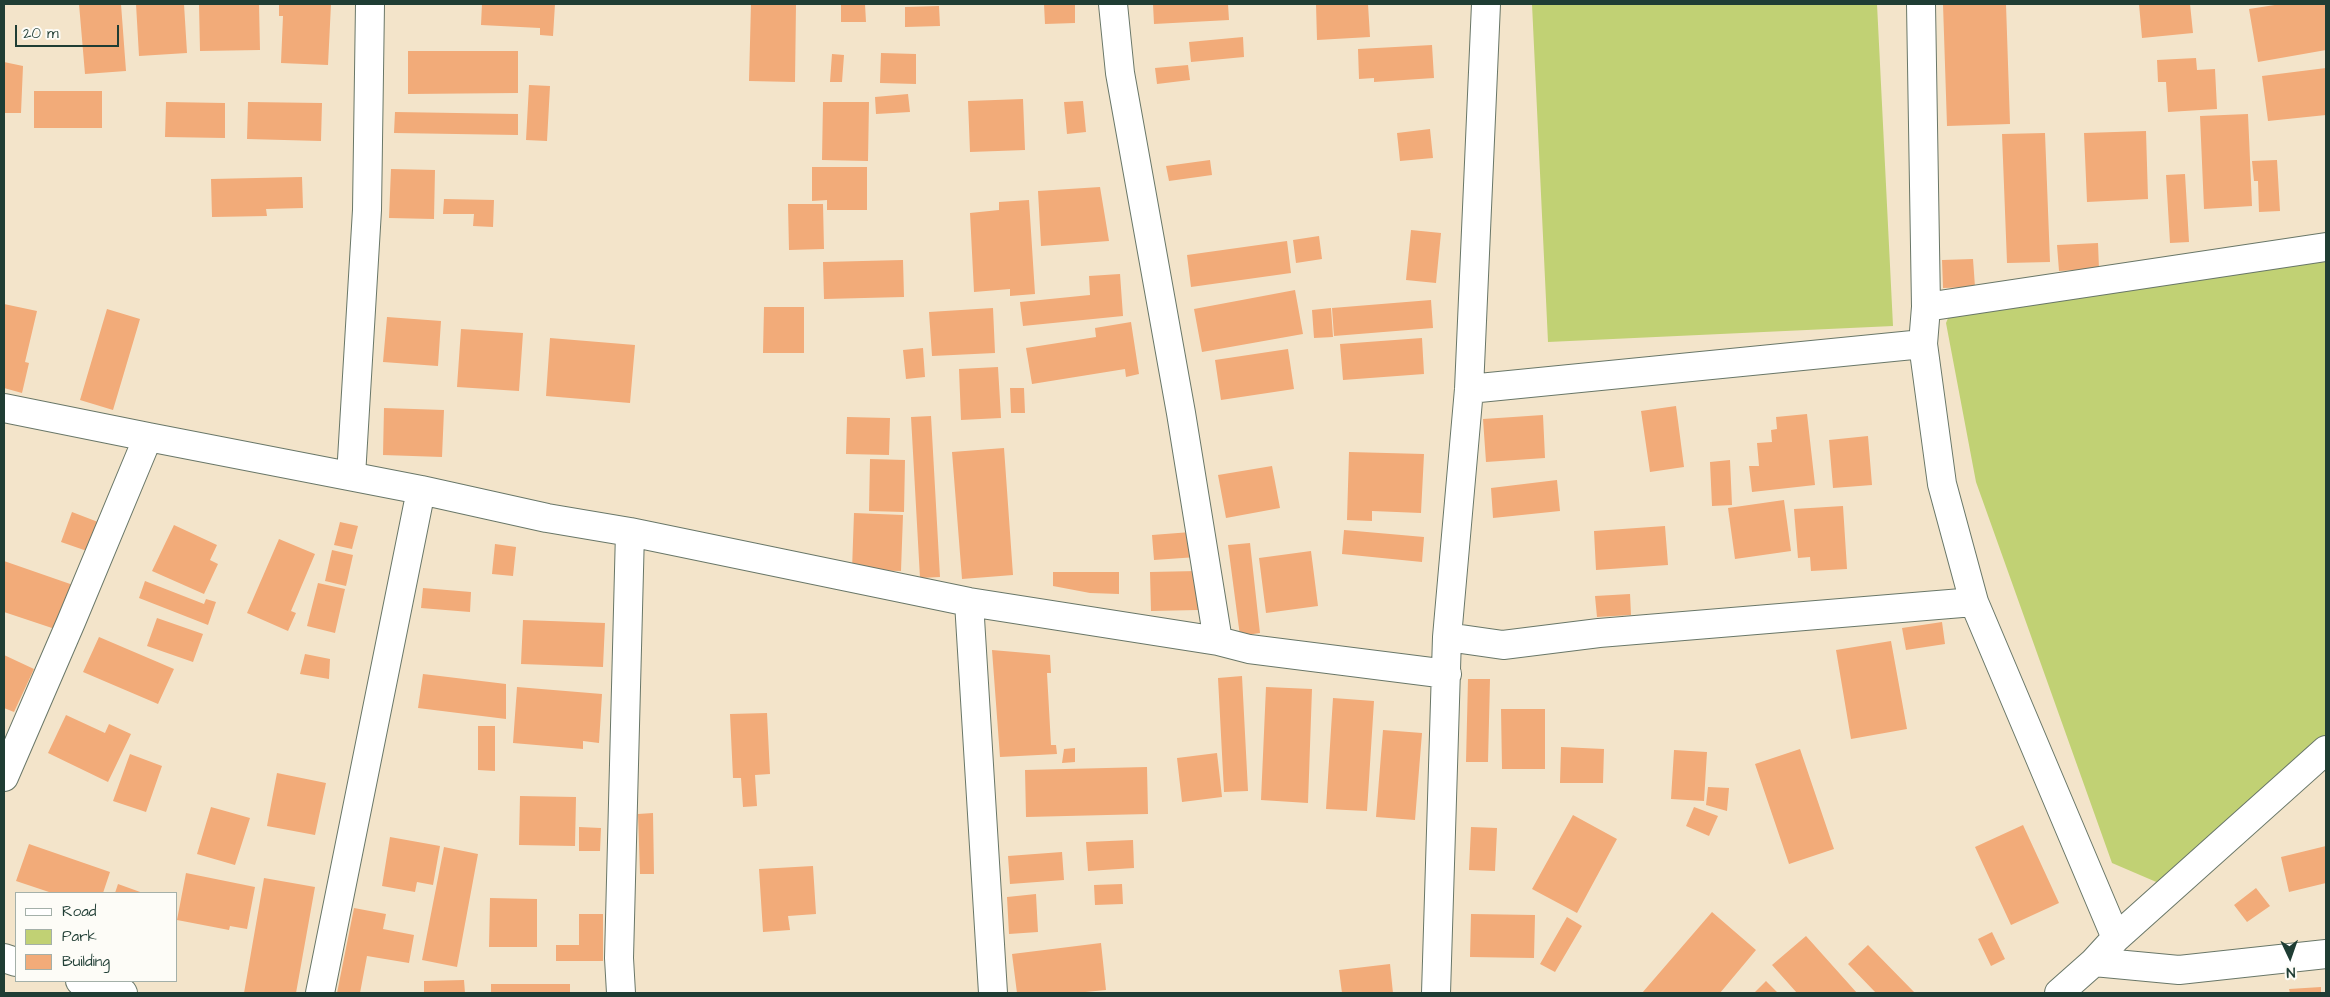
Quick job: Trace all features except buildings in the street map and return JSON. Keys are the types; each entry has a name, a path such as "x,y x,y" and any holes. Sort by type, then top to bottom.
{"street":[{"path":"351,476 366,210 370,4"},
{"path":"1113,4 1120,73 1181,413 1218,641"},
{"path":"1436,993 1447,637 1469,389 1486,4"},
{"path":"1922,4 1926,307 1923,323 1923,344 1942,484 1974,602 2116,938"},
{"path":"1926,307 2326,247"},
{"path":"1469,389 1923,344"},
{"path":"4,408 351,476 547,518 630,532 969,602 1218,641 1250,649 1446,674"},
{"path":"4,778 72,622 148,437"},
{"path":"320,993 420,490"},
{"path":"621,993 619,958 630,532"},
{"path":"969,602 993,993"},
{"path":"1447,637 1503,645 1599,633 1974,602"},
{"path":"2059,993 2094,962 2116,938 2326,750"},
{"path":"2094,962 2182,981 2326,954"},
{"path":"84,982 123,993"}],"green space":[{"path":"1532,4 1877,4 1893,326 1548,342"},
{"path":"2326,262 2326,746 2161,884 2112,863 1976,482 1946,323 1951,311 2138,281"}]}
